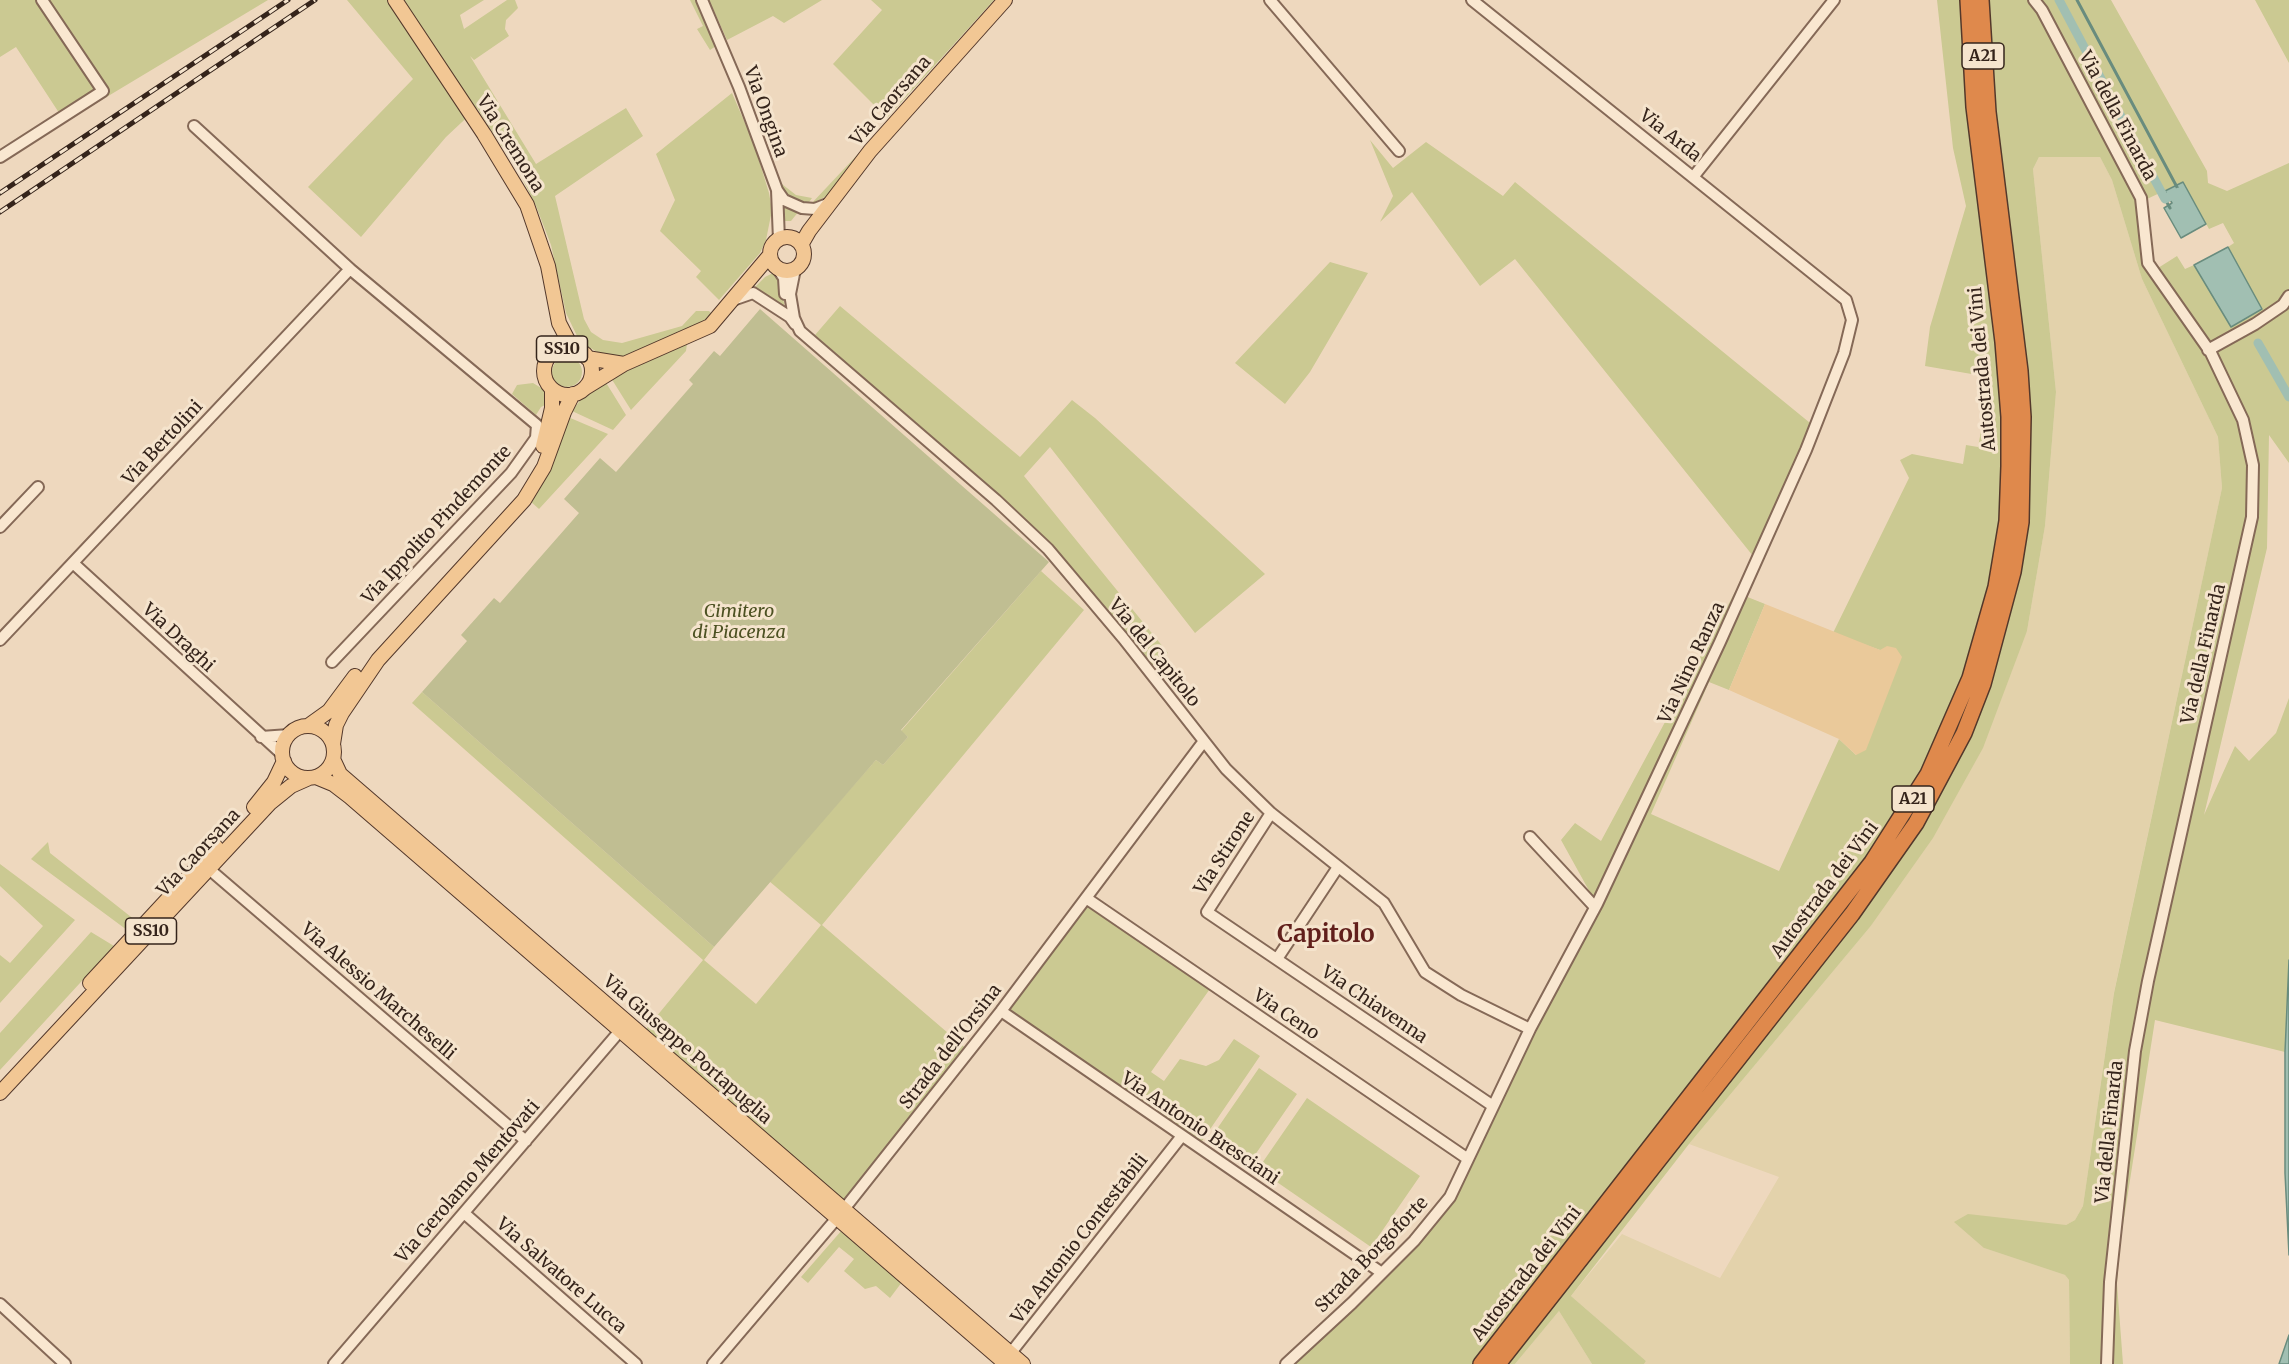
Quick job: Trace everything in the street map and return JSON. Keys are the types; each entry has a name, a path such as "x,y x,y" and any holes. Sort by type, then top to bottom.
{"highway":[{"name":"Autostrada dei Vini","path":"1481,1364 1872,862 1928,774 1966,688 1996,586 2007,521 2009,466 2009,417 2003,342 1968,0"},
{"name":"Autostrada dei Vini","path":"1498,1364 1852,914 1916,823 1964,733 1998,633 2013,572 2020,522 2023,470 2020,371 1981,110 1981,0"}],"main road":[{"name":"Via Cremona","path":"394,0 484,134 527,205 549,266 559,322"},
{"name":"Via Caorsana","path":"801,245 809,231 870,151 1005,0"},
{"path":"782,238 797,241 801,245 802,261 795,269 784,271 774,263 773,244 782,238 799,237 809,231"},
{"path":"552,390 559,393 578,392 624,364 710,326 744,288 774,263"},
{"name":"SS10","path":"312,777 330,766 333,759 333,744 342,713 378,660 524,500 544,467 564,412 591,371 587,358 572,348 559,322"},
{"name":"SS10","path":"283,758 289,735 308,726 329,711 369,655 518,495 535,466 547,436 552,390 544,377 544,369 551,355 559,322"},
{"name":"SS10","path":"551,355 564,348 572,348"},
{"path":"587,358 624,364"},
{"path":"308,726 323,731 333,744"},
{"name":"Via Caorsana","path":"0,1080 254,808 274,782 283,758"},
{"path":"283,758 294,774 312,777"},
{"name":"Via Giuseppe Portapuglia","path":"333,759 340,774 624,1027"},
{"name":"Via Caorsana","path":"0,1093 275,798 291,786 312,777"},
{"name":"Via Giuseppe Portapuglia","path":"312,777 333,784 350,797 624,1027 1007,1360 1023,1364"}],"street":[{"path":"0,157 103,91 42,0"},
{"name":"Via Ongina","path":"702,0 739,87 777,190 782,238"},
{"path":"1270,0 1399,151"},
{"name":"Via Arda","path":"1472,0 1846,300"},
{"path":"1694,176 1834,0"},
{"name":"Via della Finarda","path":"2034,0 2042,10 2141,198 2148,263 2208,350 2243,420 2253,465 2252,517 2148,981 2137,1040 2110,1282 2107,1364"},
{"path":"194,126 350,268"},
{"path":"777,190 784,200 802,208 815,209 830,203"},
{"path":"774,263 784,278 794,321"},
{"name":"Via Bertolini","path":"0,640 350,268"},
{"name":"Via Ippolito Pindemonte","path":"332,663 511,473 536,438 537,425 350,268"},
{"path":"794,321 790,286 795,269"},
{"name":"Via del Capitolo","path":"733,300 753,293 794,321 996,500 1048,549 1123,638 1227,769 1271,813 1384,903 1412,953 1435,980 1530,1029"},
{"path":"2208,350 2255,324 2283,304 2289,296"},
{"name":"Via Nino Ranza","path":"1530,1029 1595,907 1720,642 1806,450 1844,353 1852,320 1846,300"},
{"path":"0,527 38,487"},
{"name":"Via Draghi","path":"73,563 283,758"},
{"path":"261,737 289,735"},
{"name":"Strada dell'Orsina","path":"713,1364 840,1213 1001,1011 1204,741"},
{"name":"Via Stirone","path":"1207,912 1271,813"},
{"path":"1530,837 1595,907"},
{"path":"1277,959 1338,867"},
{"name":"Via Alessio Marcheselli","path":"209,869 526,1141"},
{"name":"Via Ceno","path":"1086,898 1468,1159"},
{"name":"Via Chiavenna","path":"1207,912 1493,1106"},
{"name":"Via Antonio Bresciani","path":"1001,1011 1181,1137 1382,1273"},
{"name":"Via Gerolamo Mentovati","path":"334,1364 624,1027"},
{"name":"Strada Borgoforte","path":"1286,1364 1414,1241 1450,1197 1530,1029"},
{"name":"Via Antonio Contestabili","path":"1007,1360 1181,1137"},
{"name":"Via Salvatore Lucca","path":"464,1213 636,1364"},
{"path":"0,1304 64,1364"}],"shaded area":[{"path":"0,0 268,0 65,122 16,47 0,57"},
{"path":"347,0 484,0 460,15 464,29 507,0 515,0 518,8 506,20 505,29 509,36 474,60 470,56 536,164 626,108 643,136 555,196 584,319 591,332 603,340 622,343 682,326 696,311 709,311 712,314 704,321 622,357 613,358 613,355 599,353 585,345 577,336 566,313 551,245 536,206 520,174 477,108 446,137 361,237 308,187 413,79"},
{"path":"690,0 695,0 716,46 710,50 697,29 703,26"},
{"path":"709,0 822,0 784,23 773,16 727,40"},
{"path":"871,0 994,0 887,118 833,64 882,10"},
{"path":"1937,0 2111,0 2207,171 2208,183 2227,191 2289,163 2289,463 2269,435 2267,548 2204,815 2235,746 2249,761 2276,733 2289,698 2289,960 2285,1052 2155,1020 2120,1244 2117,1284 2123,1364 2070,1364 2069,1280 2065,1275 1984,1248 1954,1222 1968,1214 2066,1225 2075,1220 2083,1206 2114,993 2222,488 2218,437 2142,279 2112,180 2100,157 2039,157 2033,169 2056,392 2045,526 2027,631 1983,748 1933,838 1870,927 1689,1144 1571,1296 1646,1361 1644,1364 1592,1364 1559,1311 1515,1364 1285,1364 1381,1272 1450,1197 1597,905 1561,840 1575,823 1601,841 1735,592 1765,604 1729,690 1709,682 1651,814 1779,871 1839,739 1856,755 1880,650 1833,633 1909,478 1900,460 1912,454 1963,464 1966,445 1978,447 1989,389 1989,377 1925,366 1930,327 1966,206 1953,148","holes":["2183,182 2209,229 2223,223 2234,243 2228,247 2262,309 2231,327 2194,265 2185,269 2177,256 2158,268 2153,260 2147,199"]},
{"path":"2255,0 2289,0 2289,63"},
{"path":"732,93 754,144 772,210 766,240 760,253 719,300 696,277 701,271 660,231 675,200 656,154"},
{"path":"1370,140 1393,168 1426,142 1503,196 1515,182 1815,427 1753,556 1515,259 1480,286 1412,192 1380,222 1393,196"},
{"path":"859,153 827,196 811,204"},
{"path":"2039,157 2100,157 2112,180 2142,279 2218,437 2222,488 2114,992 2083,1206 2075,1220 2066,1225 2056,1225 1984,1248 2065,1275 2069,1280 2070,1364 1644,1364 1646,1361 1571,1296 1622,1234 1720,1278 1779,1177 1689,1144 1870,927 2027,631 2045,526 2056,392 2033,169"},
{"path":"778,181 796,195 812,198 807,205 801,204 784,194"},
{"path":"2183,182 2206,224 2181,238 2164,208 2172,203 2165,191"},
{"path":"783,203 799,211 791,221 784,221"},
{"path":"2228,247 2262,309 2231,327 2194,265"},
{"path":"1330,262 1368,273 1310,372 1285,404 1235,363"},
{"path":"773,273 781,280 785,311 755,287"},
{"path":"840,306 1020,457 1072,400 1095,418 1265,574 1195,633 1050,447 1024,476 1168,653 1148,669 1002,500 815,335"},
{"path":"687,344 686,351 631,410 611,378"},
{"path":"567,357 577,362 582,372 577,382 567,387 557,382 552,372 557,362"},
{"path":"605,381 626,415 613,430 572,411 585,394"},
{"path":"533,383 548,392 549,403 541,407 536,415 512,394 517,385"},
{"path":"568,417 608,434 539,509 530,501"},
{"path":"1041,571 1084,610 822,925 969,1051 844,1208 642,1034 703,960 412,703 422,692 714,947 704,960 756,1004 821,925 769,881 876,760 883,765 908,737 901,731"},
{"path":"48,842 50,853 140,924 131,933 31,859"},
{"path":"0,864 75,920 0,1003 0,955 10,963 43,926 0,886"},
{"path":"1086,898 1212,986 1151,1072 1164,1081 1180,1059 1206,1066 1219,1060 1234,1039 1260,1056 1198,1147 1001,1011"},
{"path":"91,932 114,946 0,1070 0,1033"},
{"path":"2289,960 2289,1255 2285,1173 2285,1052"},
{"path":"1259,1068 1297,1094 1248,1165 1210,1139"},
{"path":"1307,1098 1420,1176 1371,1247 1258,1169"},
{"path":"842,1230 902,1282 890,1298 876,1286 865,1289 844,1271 854,1259 839,1247 808,1283 801,1277"},
{"path":"1559,1311 1592,1364 1515,1364"},
{"path":"2289,1335 2289,1364 2279,1364"}],"sand":[{"path":"1765,604 1880,650 1887,646 1896,648 1902,657 1866,750 1856,755 1839,739 1729,690"}],"green space":[{"name":"Cimitero di Piacenza","path":"760,309 1049,562 901,730 908,737 883,765 876,760 714,947 422,692 467,641 461,635 494,598 500,603 579,513 564,499 600,458 616,472 693,384 689,380 714,351 720,356"}],"waterway":[{"path":"2059,0 2165,199 2179,192"},
{"path":"2077,0 2178,189"},
{"path":"2165,199 2170,208"},
{"path":"2258,343 2289,397"}],"railway":[{"path":"0,193 288,0"},
{"path":"0,212 315,0"}],"district":[{"name":"Capitolo","path":"1326,935"}]}
